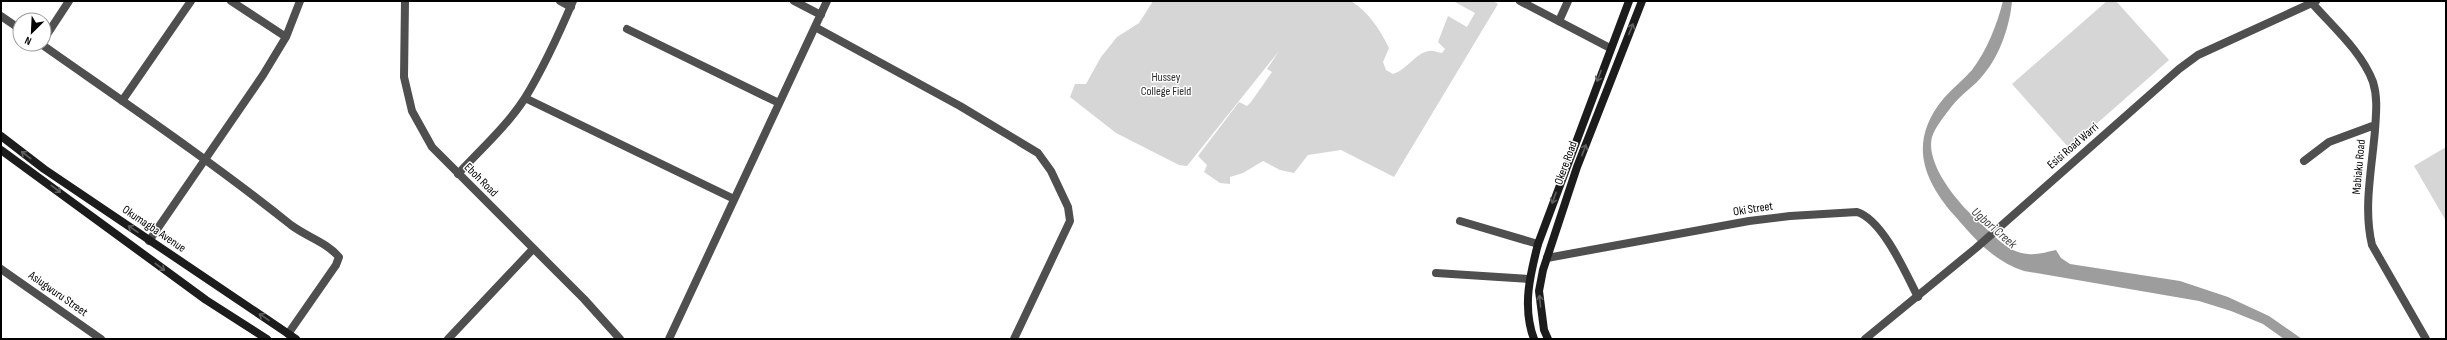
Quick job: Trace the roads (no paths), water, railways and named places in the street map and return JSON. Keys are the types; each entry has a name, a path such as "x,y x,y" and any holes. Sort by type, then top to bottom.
{"main road":[{"name":"Okere Road","path":"1534,339 1527,303 1529,279 1538,244 1610,48 1629,1"},
{"name":"Okere Road","path":"1548,339 1544,330 1539,291 1547,258 1577,167 1642,1"},
{"name":"Okumagba Avenue","path":"1,136 149,240 296,339"},
{"path":"1,150 206,300 267,339"}],"street":[{"path":"52,27 69,1"},
{"path":"122,102 191,1"},
{"path":"231,1 286,37"},
{"path":"149,240 204,158 263,75 286,37 300,1"},
{"name":"Eboh Road","path":"406,1 404,77 412,111 432,147 620,339"},
{"path":"458,174 502,127 525,98 558,36 572,4 560,1"},
{"path":"794,1 821,14"},
{"path":"670,339 778,103 827,1"},
{"path":"1520,1 1610,48"},
{"path":"1559,21 1568,1"},
{"name":"Mabiaku Road","path":"2314,2 2356,53 2369,74 2376,96 2375,126 2367,209 2369,232 2372,245 2426,339"},
{"name":"Esisi Road Warri","path":"1865,339 1976,248 2179,69 2198,55 2314,2"},
{"path":"1,16 12,24"},
{"path":"815,27 859,49 960,106 1028,146 1045,160 1068,207 1070,221 1014,339"},
{"path":"627,30 778,103"},
{"path":"52,52 204,158 293,226 332,249 339,257 336,265 288,334"},
{"path":"525,98 734,199"},
{"path":"2304,161 2329,142 2375,126"},
{"name":"Oki Street","path":"1547,258 1749,221 1790,216 1857,212 1867,215 1873,221 1898,259 1918,297"},
{"path":"1460,222 1538,244"},
{"path":"448,339 533,249"},
{"name":"Asiugwuru Street","path":"1,269 101,339"},
{"path":"1436,273 1529,279"}],"park label":[{"name":"Hussey College Field","path":"1166,84"}],"water label":[{"name":"Ugbori Creek","path":"1994,228"}]}
